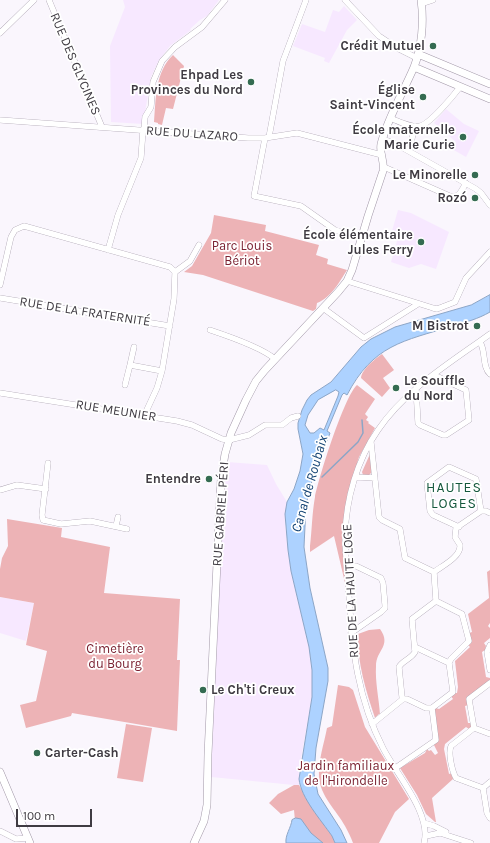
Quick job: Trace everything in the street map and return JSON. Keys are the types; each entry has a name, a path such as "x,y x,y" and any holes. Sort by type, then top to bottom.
{"main road":[{"name":"RUE GABRIEL PÉRI","path":"194,843 206,814 221,479 225,454 229,440 251,389 262,373 341,289 352,270 384,168 380,149 383,139 390,118 414,68 422,30 421,2"},
{"path":"417,56 490,84"},
{"path":"414,68 490,99"},
{"name":"RUE GABRIEL PÉRI","path":"189,843 202,815 208,754"},
{"path":"0,772 26,841"},
{"path":"0,784 26,841"}],"street":[{"path":"0,34 34,0"},
{"name":"RUE DES GLYCINES","path":"49,0 102,127"},
{"path":"108,250 118,215 141,158 145,117 151,106 153,82 163,59 202,27 225,0"},
{"path":"306,0 283,61 254,196 301,206 335,230 361,238"},
{"path":"345,0 379,36 396,48 417,56"},
{"path":"421,2 433,0"},
{"path":"390,118 416,126 422,126 430,120 460,86"},
{"name":"RUE DU LAZARO","path":"0,120 244,138 298,133 382,155"},
{"path":"408,151 416,126"},
{"path":"383,139 396,144 479,191 490,205"},
{"path":"384,168 452,197 456,197 460,194 466,183"},
{"path":"0,285 11,237 15,230 20,227 30,228 172,268 175,272 174,295 162,371 157,388 144,416"},
{"path":"175,272 190,260 199,245"},
{"path":"346,281 437,309 455,302 466,278 490,252"},
{"name":"RUE DE LA FRATERNITÉ","path":"0,298 170,326"},
{"path":"323,308 364,338 418,304"},
{"path":"210,330 269,354 275,359"},
{"name":"RUE DE LA HAUTE LOGE","path":"424,843 426,836 424,823 417,806 394,769 372,724 358,678 351,633 345,537 346,522 350,495 356,476 371,441 393,410 416,388 490,334"},
{"path":"480,342 484,350 486,369 490,374"},
{"path":"125,385 134,347"},
{"path":"130,365 162,371"},
{"path":"416,388 418,423 420,425 446,435 468,420 466,390 434,375"},
{"name":"RUE MEUNIER","path":"0,392 182,422 229,440"},
{"path":"229,440 249,435 265,425 282,425 291,418 298,416"},
{"path":"371,441 379,517 400,529 405,558 434,572"},
{"path":"48,463 42,515 44,521 61,524 90,521 127,529"},
{"path":"459,527 433,515 430,511 427,485 428,481 450,467 474,478 476,482 480,511"},
{"path":"356,476 375,478"},
{"path":"0,490 17,485 46,489"},
{"path":"434,572 460,551 460,545 455,537 459,527 480,511 490,512"},
{"path":"116,526 118,517"},
{"path":"347,566 356,566 381,578 385,605 385,608 381,612 351,633"},
{"path":"434,572 436,602"},
{"path":"403,699 399,667 415,652 412,621 414,617 436,602"},
{"path":"372,724 403,699 407,699 426,708 432,708 453,692 449,662 468,642 469,638 462,614 436,602"},
{"path":"490,645 487,652 490,670"},
{"path":"415,647 449,662"},
{"path":"474,728 469,700 490,683"},
{"path":"394,769 436,740 432,708"},
{"path":"474,728 490,734"},
{"path":"474,728 451,746 450,750 456,778 483,788"},
{"path":"483,788 490,782"},
{"path":"483,788 487,813 490,818"},
{"path":"424,823 437,827 451,836"},
{"path":"0,831 16,839 26,841"},
{"path":"426,836 438,833 471,843"}],"shaded area":[{"path":"123,0 219,0 207,16 200,20 190,29 191,30 170,46 159,60 151,77 143,124 111,122 110,46 125,7"},
{"path":"344,6 357,20 347,30 329,63 324,61 325,58 293,46 302,24 325,32 333,10 339,12"},
{"name":"École maternelle Marie Curie","path":"446,109 464,124 479,131 466,157 452,149 456,142 434,123"},
{"name":"École élémentaire Jules Ferry","path":"398,210 411,213 449,232 436,269 421,264 409,268 391,262 399,234 392,231"},
{"path":"227,462 267,465 287,502 285,522 291,571 309,647 312,670 312,697 299,770 299,785 211,777 222,527"},
{"path":"0,597 34,603 26,641 0,633"}],"green space":[{"path":"173,55 184,66 173,109 166,108 162,125 154,122 156,95 163,69"},
{"name":"Parc Louis Bériot","path":"214,215 266,225 265,231 319,245 316,255 328,259 327,264 347,270 335,289 322,301 317,303 316,309 313,311 203,275 184,272 192,266 211,233"},
{"path":"382,354 394,370 383,378 390,388 382,397 361,378 366,368"},
{"path":"357,385 375,399 365,414 368,417 366,420 369,422 368,423 375,428 359,457 347,496 346,587 334,536 310,552 310,546 314,503 321,473 339,420 352,392"},
{"path":"370,454 372,472 369,475 363,475 362,472"},
{"name":"Cimetière du Bourg","path":"7,519 62,528 61,537 110,547 104,593 180,599 177,660 180,660 177,731 72,713 71,716 26,728 20,705 36,701 47,651 26,645 34,603 0,597 0,569 2,558 8,546"},
{"path":"490,570 490,623 488,626 490,628 490,638 484,643 486,646 485,650 482,652 486,677 490,678 490,680 467,699 469,705 465,706 468,723 472,723 472,726 469,729 466,727 445,744 444,749 449,774 452,773 453,779 432,798 435,822 426,814 417,795 400,768 425,753 427,749 429,751 431,750 435,755 438,753 434,745 434,711 436,708 439,709 453,699 451,696 454,693 457,693 458,687 455,661 470,647 468,645 469,633 472,632 468,614 489,598 487,572"},
{"path":"380,629 383,635 384,644 378,656 376,666 380,715 379,714 375,718 365,687 359,655 358,634 369,630"},
{"name":"Jardin familiaux de l'Hirondelle","path":"338,685 349,687 353,690 365,727 409,799 395,812 379,843 353,843 342,820 322,791 320,784 320,759 327,728 332,726"},
{"path":"126,724 152,728 143,782 117,778"},
{"path":"294,785 299,785 335,843 297,843 294,810 281,814 269,803 278,794"}],"water":[{"name":"Canal de Roubaix","path":"490,295 490,312 481,317 404,341 379,355 368,365 357,378 347,395 344,393 342,395 327,431 330,433 311,484 306,505 304,547 310,588 328,668 328,681 316,748 314,774 318,794 341,830 347,843 335,843 332,836 303,794 299,779 312,697 312,670 309,647 291,571 285,514 287,502 294,489 300,471 303,454 298,423 302,410 311,395 331,382 361,347 371,339 395,327 471,305","holes":["336,390 339,392 324,430 320,428 314,433 310,433 305,425 308,415 318,400"]},
{"path":"296,818 301,819 311,833 323,843 286,843 286,837 292,820"}],"waterway":[{"name":"Canal de Roubaix","path":"322,477 358,442 363,433 362,420"}],"place":[{"name":"Crédit Mutuel","path":"433,46"},
{"name":"Ehpad Les Provinces du Nord","path":"251,82"},
{"name":"Église Saint-Vincent","path":"423,97"},
{"name":"École maternelle Marie Curie","path":"463,137"},
{"name":"Le Minorelle","path":"475,175"},
{"name":"Rozó","path":"475,198"},
{"name":"École élémentaire Jules Ferry","path":"421,242"},
{"name":"M Bistrot","path":"477,326"},
{"name":"Le Souffle du Nord","path":"396,388"},
{"name":"Entendre","path":"209,479"},
{"name":"Le Ch'ti Creux","path":"203,690"},
{"name":"Carter-Cash","path":"37,753"}],"district":[{"name":"HAUTES LOGES","path":"454,496"}]}
